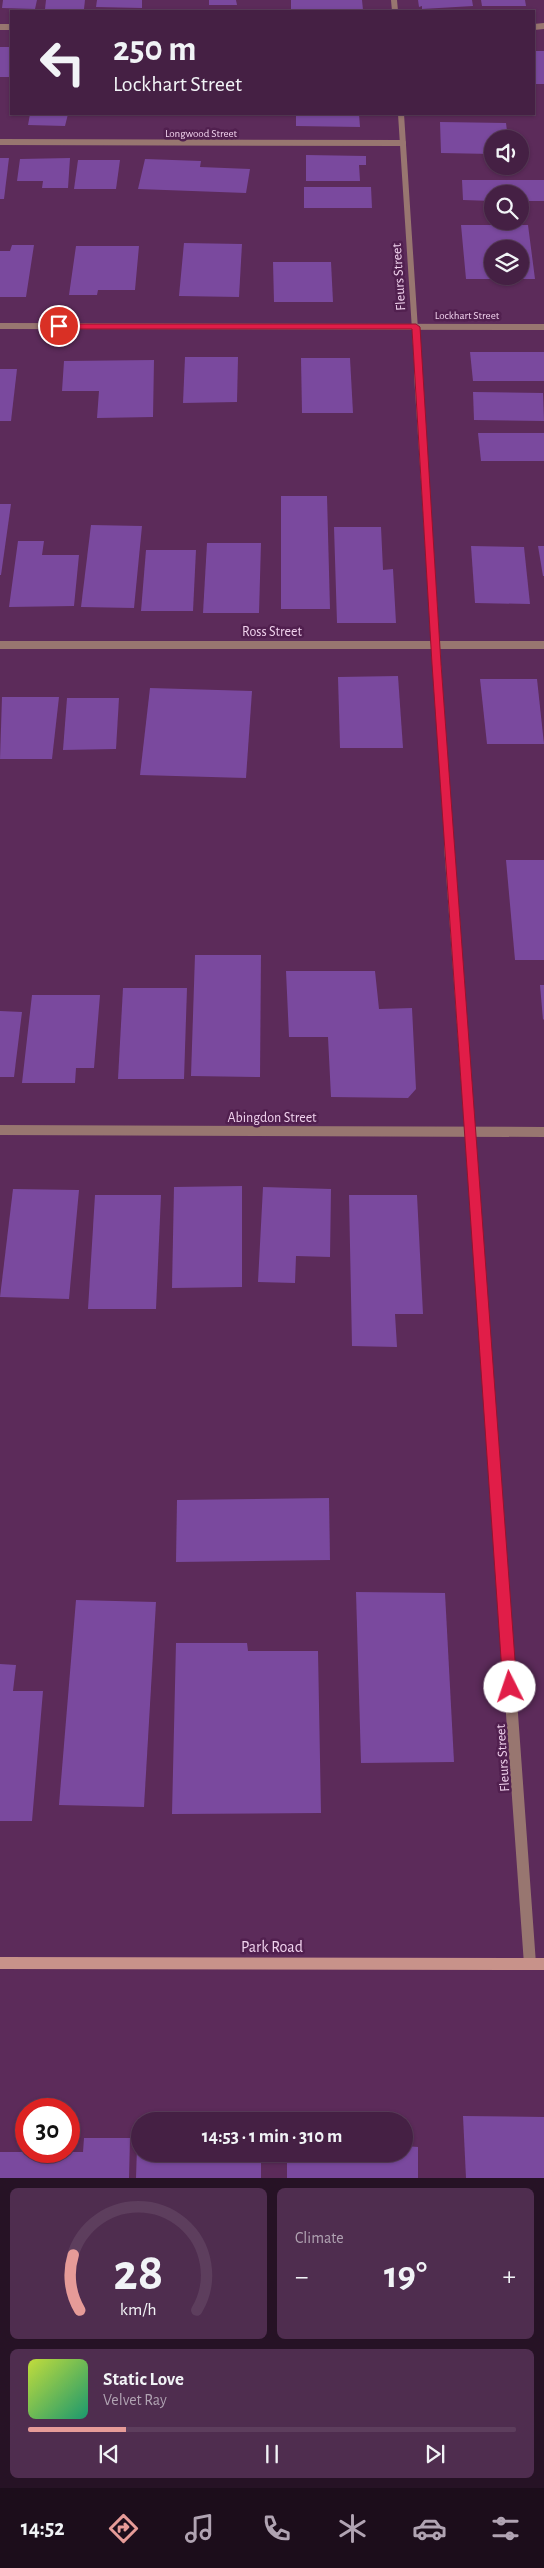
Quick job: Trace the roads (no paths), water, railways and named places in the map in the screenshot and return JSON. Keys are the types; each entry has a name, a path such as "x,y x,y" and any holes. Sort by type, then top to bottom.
{"street":[{"name":"Fleurs Street","path":"401,115 435,645 530,1964"},
{"name":"Longwood Street","path":"0,142 403,143"},
{"name":"Lockhart Street","path":"0,326 544,327"},
{"name":"Ross Street","path":"0,645 544,646"},
{"name":"Abingdon Street","path":"0,1130 544,1132"},
{"name":"Park Road","path":"0,1963 544,1964"}]}
